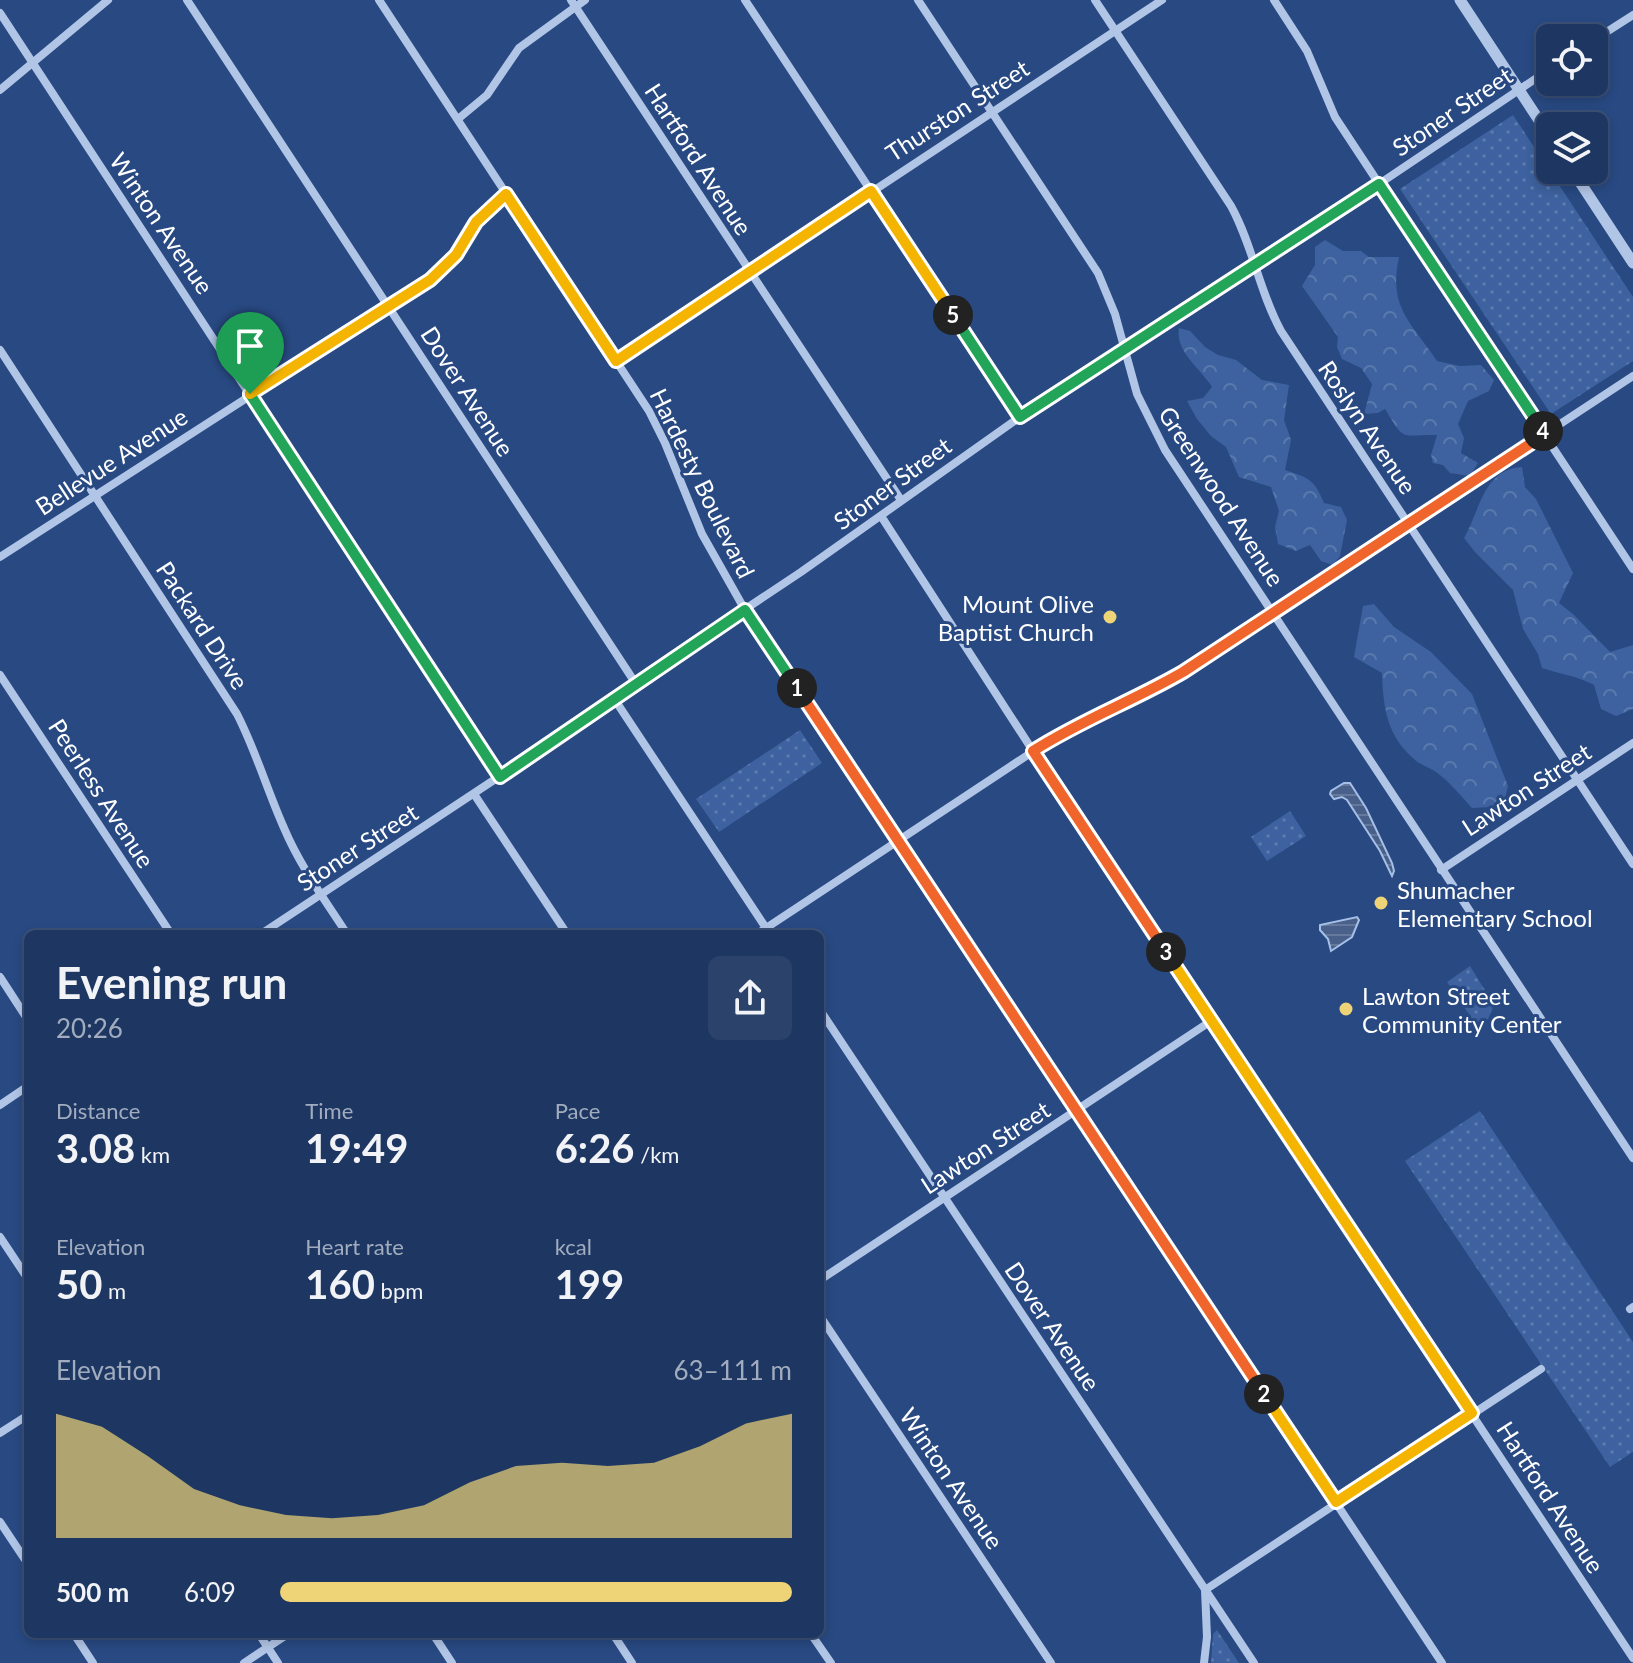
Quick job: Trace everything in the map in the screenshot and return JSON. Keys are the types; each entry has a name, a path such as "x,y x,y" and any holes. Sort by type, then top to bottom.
{"street":[{"path":"0,90 108,0"},
{"name":"Dover Avenue","path":"187,0 636,684"},
{"name":"Hardesty Boulevard","path":"379,0 649,411 702,534 745,610 1442,1663"},
{"path":"458,119 487,95 519,48 573,3 585,0"},
{"path":"745,0 1020,417"},
{"name":"Greenwood Avenue","path":"918,0 1098,273 1115,314 1147,419 1633,1158"},
{"name":"Roslyn Avenue","path":"1095,0 1231,206 1243,230 1268,308 1281,331 1633,864"},
{"name":"Thurston Street","path":"616,361 1162,0"},
{"path":"1274,0 1307,51 1335,117 1633,569"},
{"path":"1460,0 1536,116"},
{"name":"Hartford Avenue","path":"573,3 901,500"},
{"name":"Winton Avenue","path":"0,13 500,777"},
{"path":"1608,31 1633,15"},
{"name":"Stoner Street","path":"267,930 615,700 1020,417 1536,79"},
{"path":"1581,184 1633,263"},
{"name":"Bellevue Avenue","path":"0,557 430,280 450,262 476,222 506,194"},
{"name":"Packard Drive","path":"0,350 237,714 256,754 284,830 344,930"},
{"path":"769,930 1033,751 1087,718 1136,698 1183,672 1633,376"},
{"name":"Hartford Avenue","path":"881,516 1633,1658"},
{"name":"Peerless Avenue","path":"0,675 168,930"},
{"path":"615,700 767,930"},
{"name":"Lawton Street","path":"1441,870 1633,743"},
{"path":"474,794 564,930"},
{"path":"0,977 24,1014"},
{"name":"Dover Avenue","path":"824,1016 1254,1663"},
{"name":"Lawton Street","path":"824,1277 1211,1021"},
{"path":"0,1105 24,1089"},
{"path":"0,1237 24,1273"},
{"name":"Winton Avenue","path":"824,1322 1051,1663"},
{"path":"1204,1663 1207,1637 1205,1590 1541,1369"},
{"path":"0,1433 24,1418"},
{"path":"0,1522 24,1558"},
{"path":"77,1638 93,1663"},
{"path":"262,1638 278,1663"},
{"path":"244,1663 282,1638"},
{"path":"436,1638 452,1663"},
{"path":"616,1638 632,1663"},
{"path":"814,1638 831,1663"}],"green space":[{"path":"1513,115 1536,150 1536,184 1558,184 1633,297 1633,361 1551,414 1400,189"},
{"path":"1325,240 1343,251 1361,251 1369,257 1399,257 1396,275 1399,302 1437,361 1460,366 1481,365 1494,380 1489,391 1468,401 1458,424 1464,438 1461,453 1478,463 1470,476 1450,473 1443,465 1433,463 1431,455 1437,435 1405,435 1385,409 1364,414 1372,384 1361,368 1342,359 1337,347 1338,337 1302,286 1315,265 1315,247"},
{"path":"1179,328 1190,331 1205,347 1236,360 1262,380 1289,385 1284,420 1291,440 1285,470 1310,480 1324,503 1341,507 1347,520 1340,556 1333,565 1321,561 1310,545 1296,551 1278,544 1275,527 1279,511 1271,487 1239,477 1226,447 1211,436 1187,401 1203,398 1212,387 1181,345"},
{"path":"1522,467 1525,487 1536,499 1573,573 1559,603 1610,652 1633,645 1633,709 1616,716 1601,709 1594,685 1542,668 1538,654 1523,629 1513,590 1464,538 1491,483 1499,475"},
{"path":"1374,604 1394,627 1431,652 1472,694 1508,786 1505,798 1491,807 1472,808 1446,780 1416,761 1392,731 1385,709 1382,673 1354,657 1363,606"},
{"path":"800,730 822,763 719,832 696,799"},
{"path":"1290,811 1306,836 1267,861 1251,837"},
{"path":"1470,966 1494,1005 1488,1019 1477,1026 1447,982"},
{"path":"1480,1111 1633,1342 1633,1452 1610,1467 1405,1161"},
{"path":"1217,1630 1239,1663 1211,1663 1213,1634"}],"shaded area":[{"path":"1344,783 1350,783 1366,808 1392,863 1392,876 1380,851 1347,800 1342,797 1334,799 1330,794"},
{"path":"1357,917 1359,920 1352,937 1331,951 1320,925"}],"place":[{"name":"Mount Olive Baptist Church","path":"1110,617"},
{"name":"Shumacher Elementary School","path":"1381,903"},
{"name":"Lawton Street Community Center","path":"1346,1009"}],"route":[{"path":"1379,184 1545,434 1183,672 1136,698 1087,718 1033,751 1472,1413 1336,1502 745,610 500,777 250,394 430,280 456,255 476,222 506,194 616,361 871,191 1020,417 1379,184"}]}
